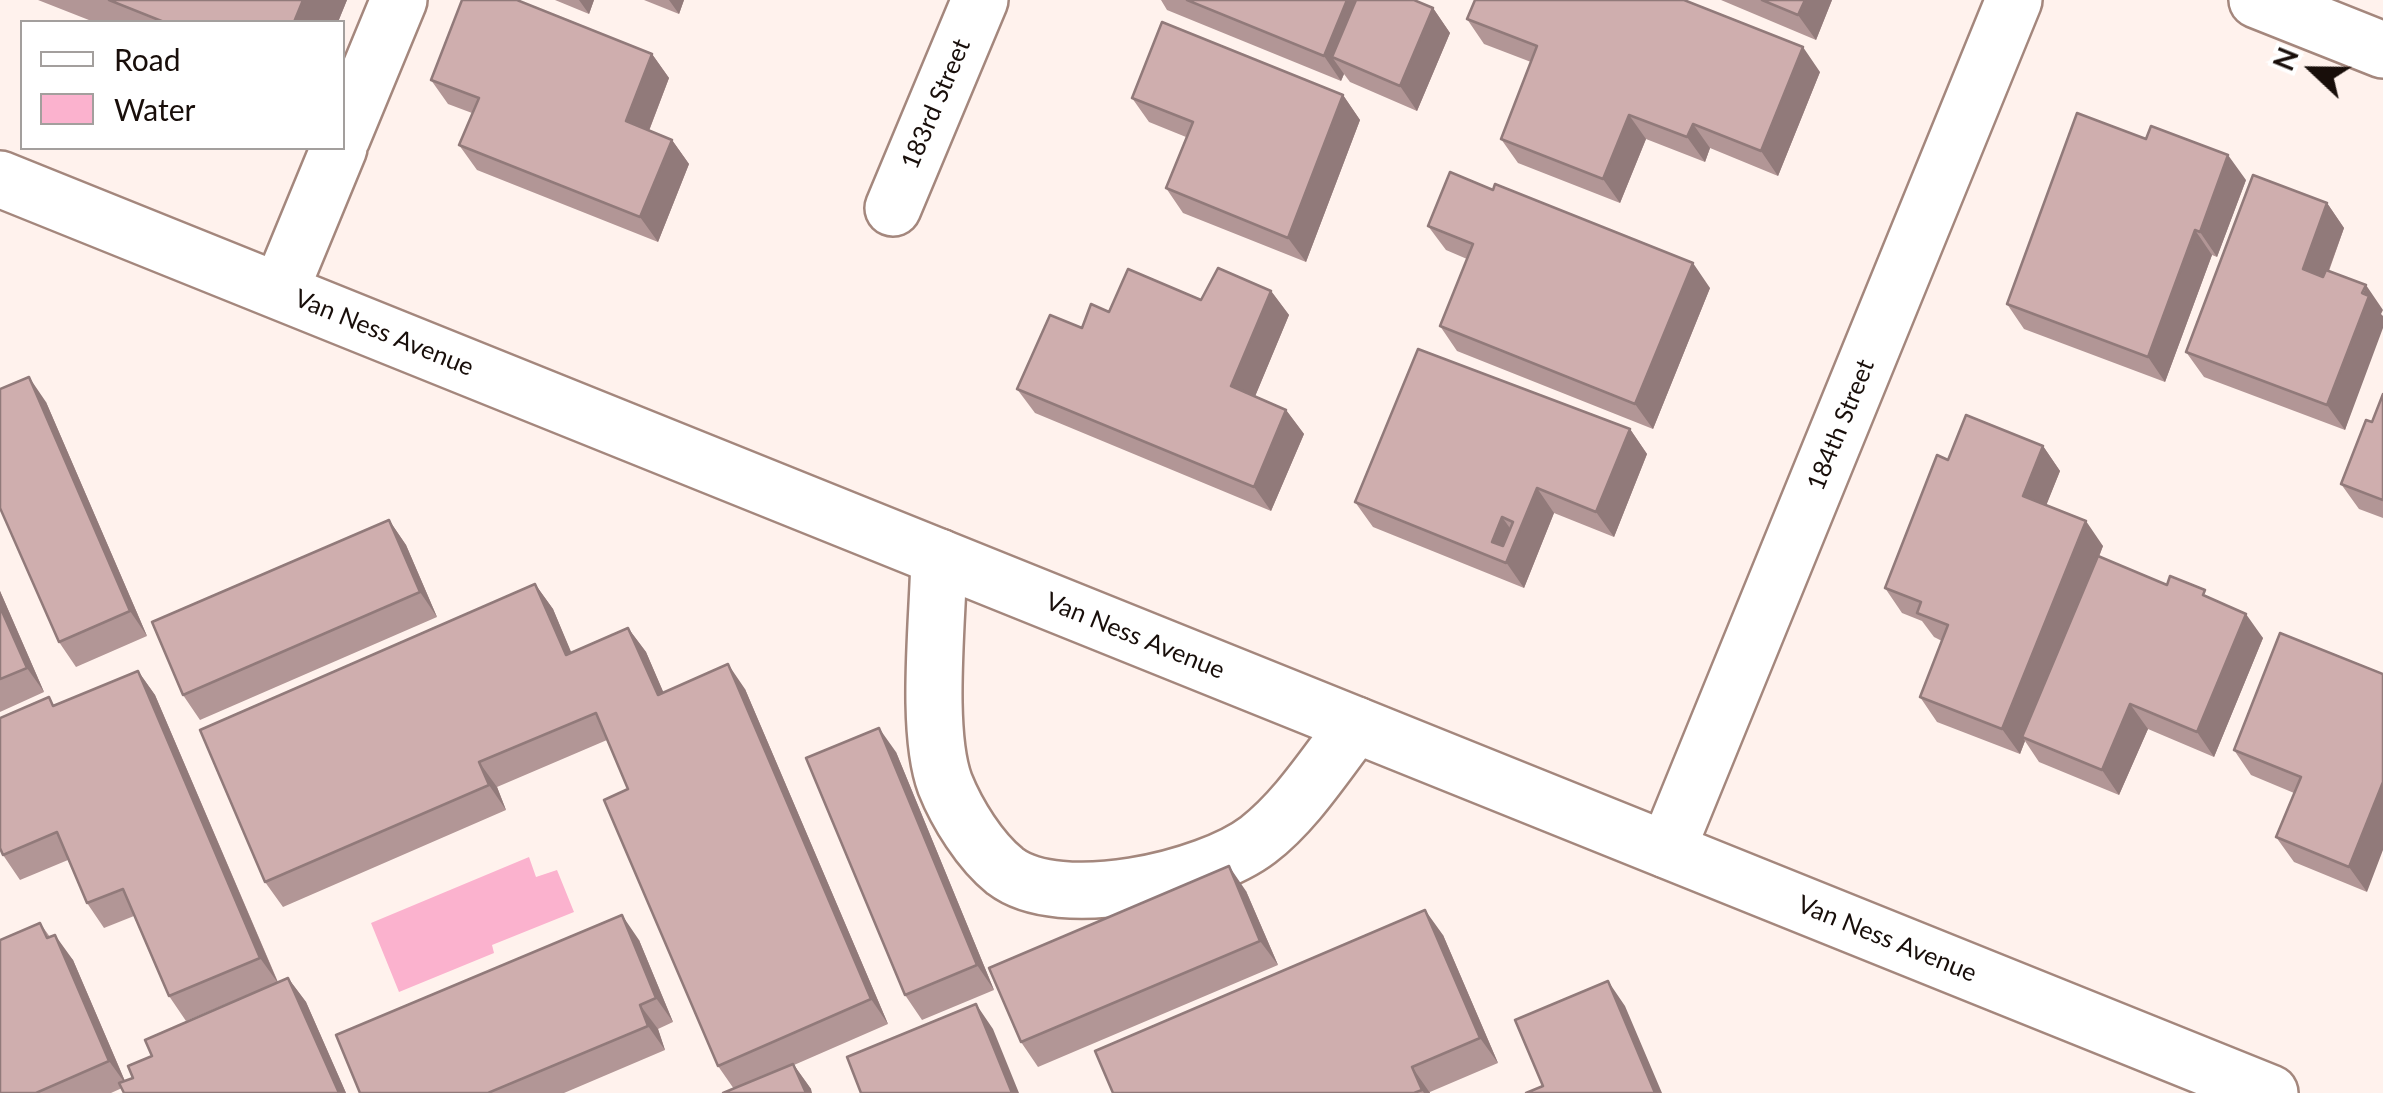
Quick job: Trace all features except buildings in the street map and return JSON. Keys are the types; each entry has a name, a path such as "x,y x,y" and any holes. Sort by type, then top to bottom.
{"main road":[{"path":"345,131 399,0"},
{"name":"183rd Street","path":"893,208 980,0"},
{"name":"184th Street","path":"1667,850 2014,0"},
{"path":"2257,0 2383,50"},
{"path":"280,291 337,150"},
{"name":"Van Ness Avenue","path":"0,179 2270,1093"},
{"path":"939,557 936,729 944,782 972,835 1007,873 1056,888 1097,892 1212,866 1258,841 1289,810 1356,724"}],"water":[{"path":"529,857 536,877 557,870 574,912 492,945 494,953 399,992 371,923"}]}
